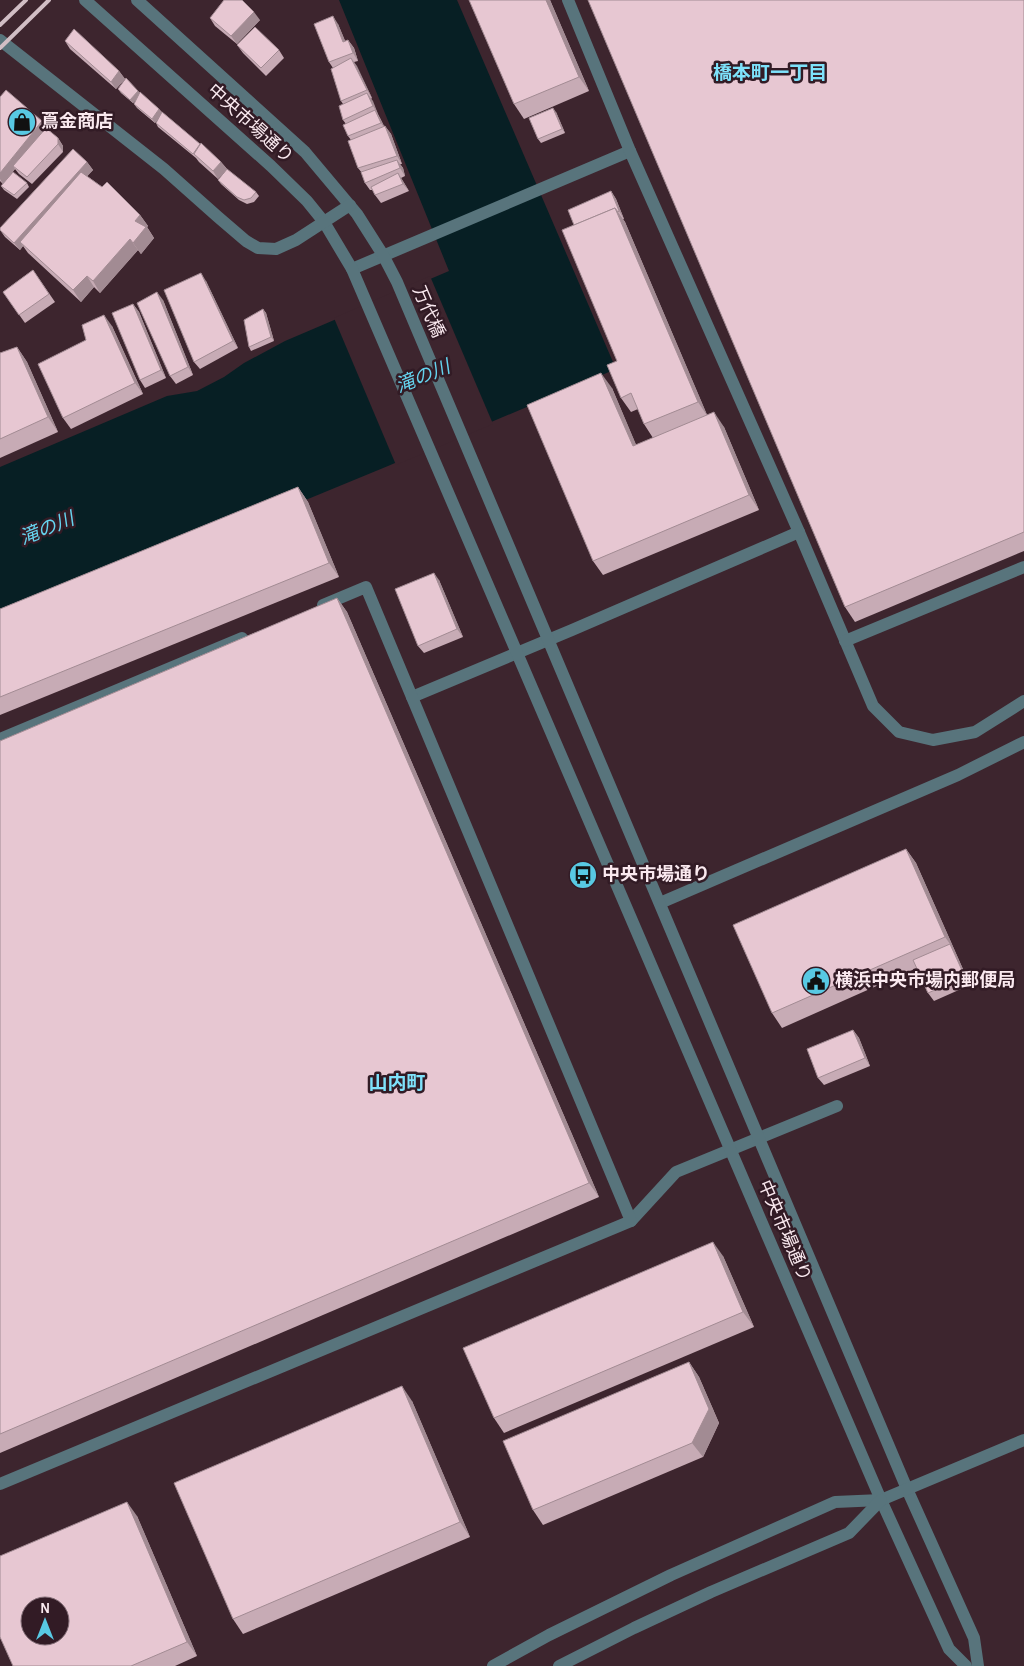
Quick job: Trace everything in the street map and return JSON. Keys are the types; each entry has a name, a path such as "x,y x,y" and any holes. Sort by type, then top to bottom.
{"street":[{"name":"中央市場通り","path":"85,0 271,166 307,201 324,222 352,269 880,1500 949,1649 966,1666"},
{"name":"中央市場通り","path":"137,0 305,152 350,205 383,255 397,282"},
{"path":"568,0 630,151 799,532 873,706 899,732 933,740 975,732 1024,702"},
{"path":"0,40 164,169 246,241 258,248 276,250 296,240 350,205"},
{"path":"352,269 630,151"},
{"name":"万代橋","path":"397,282 463,438"},
{"name":"中央市場通り","path":"463,438 907,1489 974,1638 978,1666"},
{"path":"412,697 799,532"},
{"path":"845,641 1024,567"},
{"path":"311,610 366,587 632,1221"},
{"path":"0,738 256,632"},
{"path":"660,903 958,775 1024,742"},
{"path":"0,1484 632,1221 676,1172 838,1106"},
{"path":"493,1666 550,1635 671,1575 835,1502 880,1500 1024,1440"},
{"path":"559,1666 711,1592 849,1533 880,1500"}],"water":[{"name":"滝の川","path":"339,0 457,0 616,369 388,466 0,626 0,467 167,396 197,391 285,341 449,271"}],"pier":[{"path":"430,276 493,424 396,465 334,318"}],"building":[{"path":"224,0 242,0 254,12 231,36 210,18"},
{"path":"469,0 546,0 579,77 514,104"},
{"path":"588,0 1024,0 1024,532 845,607"},
{"path":"333,16 343,42 348,40 353,53 329,62 314,24"},
{"path":"255,27 279,50 261,68 237,45"},
{"path":"74,29 119,71 111,82 65,41"},
{"path":"351,58 367,90 341,101 331,69"},
{"path":"126,78 138,91 130,100 118,89"},
{"path":"6,90 42,121 0,173 0,97"},
{"path":"140,92 159,109 152,119 134,104"},
{"path":"367,93 373,106 343,120 339,106"},
{"path":"553,108 562,129 538,139 529,118"},
{"path":"375,110 381,123 348,136 343,125"},
{"path":"162,112 200,144 193,154 156,123"},
{"path":"385,126 397,156 358,168 348,141"},
{"path":"46,128 58,138 58,144 27,177 13,166"},
{"path":"201,143 221,162 213,171 194,154"},
{"path":"73,149 87,162 14,243 0,228"},
{"path":"397,160 400,168 365,183 361,172"},
{"path":"227,169 256,192 251,198 244,200 237,197 218,180"},
{"path":"13,172 27,183 14,195 1,186"},
{"path":"81,172 102,187 107,182 140,215 135,221 146,227 133,243 130,239 93,281 87,276 73,290 20,242"},
{"path":"398,173 403,184 375,195 371,187"},
{"path":"611,191 618,212 615,208 574,225 568,210"},
{"path":"615,208 698,402 644,424 631,393 621,398 607,365 617,361 562,230"},
{"path":"33,270 49,294 19,315 3,292"},
{"path":"201,273 233,341 194,362 164,290"},
{"path":"157,292 188,367 170,376 137,303"},
{"path":"133,304 161,370 140,380 112,313"},
{"path":"263,309 271,337 249,347 244,320"},
{"path":"104,315 135,383 63,418 38,364 86,340 82,325"},
{"path":"17,347 48,417 0,439 0,353"},
{"path":"601,373 633,446 714,412 749,495 593,561 527,405"},
{"path":"298,487 329,563 0,697 0,609"},
{"path":"434,573 457,629 418,646 395,589"},
{"path":"337,598 589,1183 0,1434 0,741"},
{"path":"906,849 945,937 772,1013 733,925"},
{"path":"950,944 965,977 928,993 913,960"},
{"path":"853,1030 865,1058 818,1078 807,1049"},
{"path":"713,1242 743,1312 494,1418 463,1348"},
{"path":"689,1362 709,1409 692,1443 533,1510 503,1441"},
{"path":"402,1386 460,1522 233,1619 174,1483"},
{"path":"127,1502 187,1642 131,1666 13,1666 0,1637 0,1556"}],"railway":[{"path":"0,25 26,0"},
{"path":"0,48 49,0"}],"place":[{"name":"蔦金商店","path":"22,122"},
{"name":"中央市場通り","path":"583,875"},
{"name":"横浜中央市場内郵便局","path":"816,981"}],"district":[{"name":"橋本町一丁目","path":"770,73"},
{"name":"山内町","path":"397,1083"}]}
